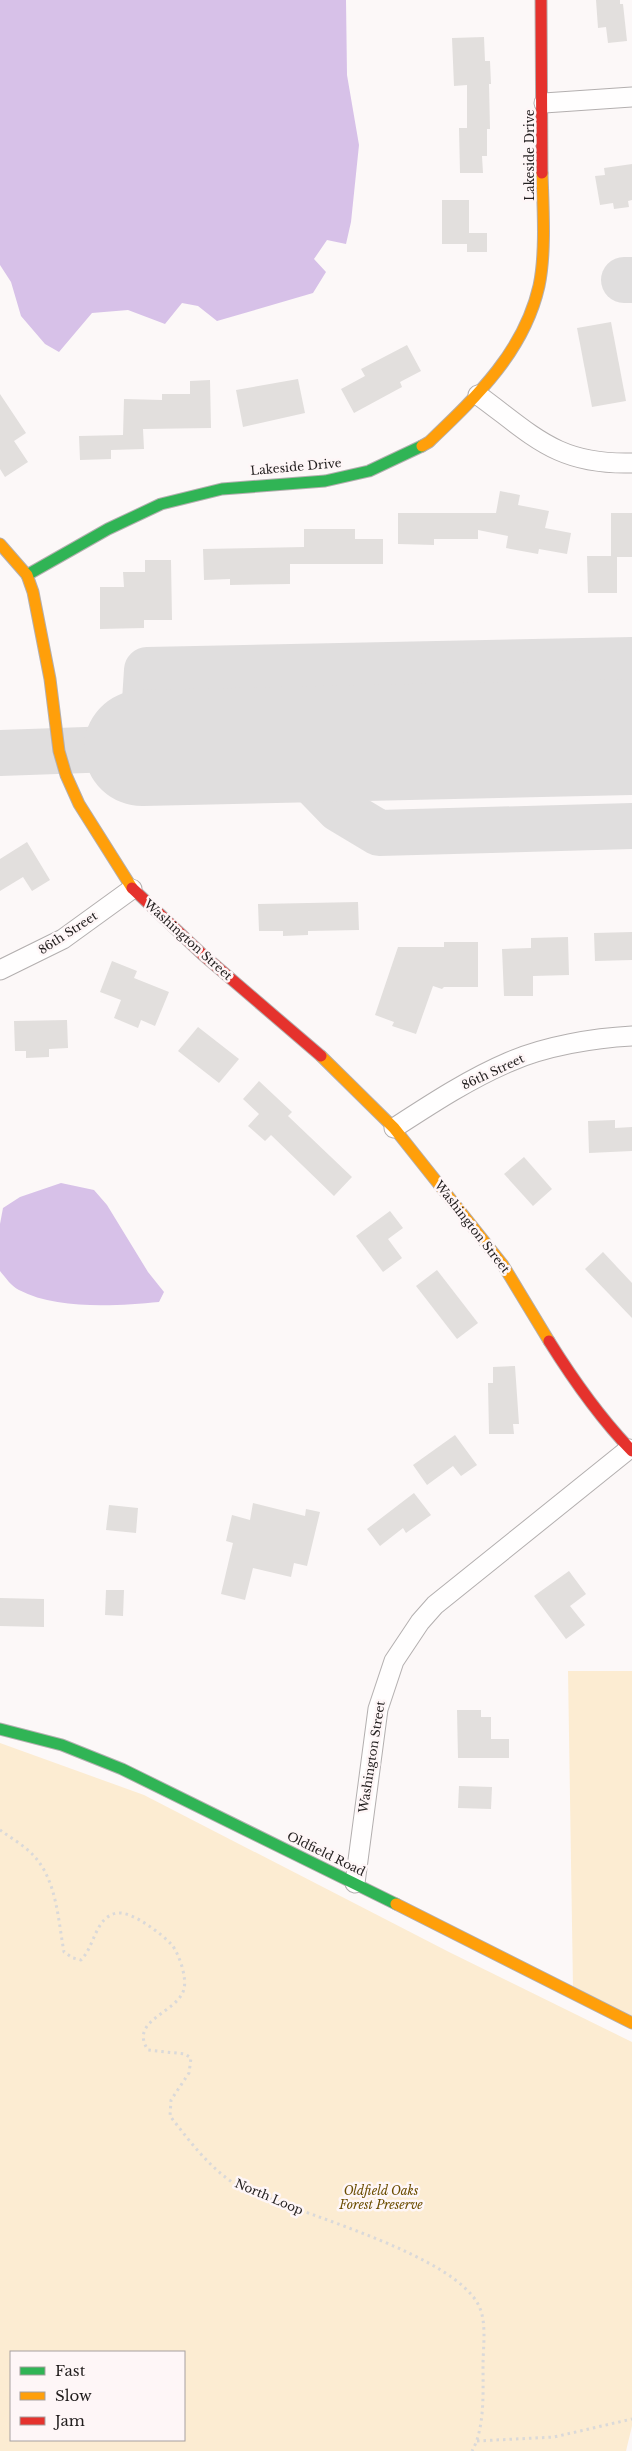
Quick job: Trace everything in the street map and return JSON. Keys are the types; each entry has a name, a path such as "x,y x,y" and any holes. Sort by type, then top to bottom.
{"street":[{"name":"Lakeside Drive","path":"27,575 108,529 161,504 192,495 238,486 325,481 363,472 390,462 428,442 478,395 521,338 539,286 543,234 544,103 541,0"},
{"path":"544,103 632,97"},
{"path":"478,395 551,448 592,462 632,463"},
{"path":"0,544 27,575"},
{"name":"Washington Street","path":"27,575 43,635 59,752 66,775 79,804 132,890 202,954 325,1059 394,1128 503,1265 577,1386 605,1423 630,1450 435,1605 407,1640 394,1661 378,1709 356,1883"},
{"name":"86th Street","path":"0,970 63,938 132,890"},
{"name":"86th Street","path":"394,1128 442,1098 511,1061 574,1044 632,1036"},
{"name":"Oldfield Road","path":"0,1730 30,1735 73,1749 133,1775 356,1883 486,1952 632,2023"}],"path":[{"name":"North Loop","path":"0,1830 33,1855 44,1869 52,1891 64,1952 73,1958 81,1960 89,1952 99,1924 115,1913 128,1914 139,1920 172,1946 183,1972 185,1987 181,1998 147,2024 143,2032 143,2042 148,2050 185,2054 191,2058 189,2073 171,2100 170,2116 200,2154 232,2182 283,2205 367,2236 429,2263 457,2282 472,2296 479,2306 483,2324 483,2388 477,2441 472,2451"},
{"path":"477,2441 554,2437 632,2418"}],"green space":[{"path":"568,1671 632,1671 632,2017 573,1988"},
{"name":"Oldfield Oaks Forest Preserve","path":"0,1743 144,1795 449,1952 632,2042 632,2426 626,2451 0,2451"}],"shaded area":[{"path":"0,0 346,0 347,75 359,145 351,222 346,244 327,240 314,259 326,272 313,293 217,321 198,306 182,303 165,324 128,310 92,313 59,352 45,344 21,316 11,282 0,265"},
{"path":"61,1183 94,1190 107,1205 148,1272 164,1292 159,1302 125,1305 69,1304 51,1301 16,1289 6,1279 0,1271 0,1224 3,1208 20,1197"}],"building":[{"path":"596,0 620,0 620,4 623,4 627,41 608,43 606,27 598,28"},
{"path":"484,37 485,61 490,61 491,84 489,84 490,129 487,129 487,156 482,156 483,173 460,173 459,128 467,128 467,85 454,86 452,38"},
{"path":"632,164 632,200 628,201 629,207 614,209 613,203 600,205 595,176 605,175 604,168"},
{"path":"442,200 469,200 469,233 487,233 487,252 467,252 467,244 442,244"},
{"path":"611,322 626,401 592,407 577,328"},
{"path":"407,345 421,371 400,382 402,387 354,413 341,389 365,376 361,369"},
{"path":"298,379 305,413 243,427 236,390"},
{"path":"210,380 211,428 143,429 144,449 111,450 111,459 80,460 79,436 123,435 124,399 162,400 162,394 190,394 190,381"},
{"path":"0,394 26,433 14,441 28,462 5,477 0,469"},
{"path":"500,491 520,495 518,505 549,511 545,528 571,533 567,554 539,549 538,554 506,548 508,536 478,530 478,539 434,539 434,545 398,544 398,513 496,513"},
{"path":"611,513 632,513 632,557 617,557 617,593 588,593 587,556 611,556"},
{"path":"304,529 355,529 355,539 383,539 383,564 290,564 290,584 230,585 230,579 204,580 203,549 304,547"},
{"path":"145,560 171,560 172,620 144,620 144,628 100,629 100,587 124,587 123,572 145,572"},
{"path":"27,842 50,880 32,891 23,877 0,891 0,859"},
{"path":"358,902 359,930 308,931 308,935 283,936 283,931 259,931 258,904"},
{"path":"632,932 632,960 595,961 594,933"},
{"path":"568,937 569,975 533,976 533,996 504,996 502,949 531,948 531,938"},
{"path":"444,942 478,942 478,987 444,987 442,989 433,986 416,1034 392,1026 394,1022 375,1015 398,947 444,947"},
{"path":"112,961 137,971 134,978 169,992 155,1026 141,1020 138,1028 114,1018 121,1000 100,992"},
{"path":"67,1020 68,1048 49,1049 49,1057 26,1058 26,1051 15,1051 14,1021"},
{"path":"198,1027 239,1059 219,1083 178,1051"},
{"path":"259,1081 292,1112 288,1116 352,1177 334,1196 271,1135 265,1141 248,1126 259,1114 243,1099"},
{"path":"615,1120 615,1128 632,1127 632,1151 589,1153 588,1121"},
{"path":"524,1157 552,1189 533,1206 504,1174"},
{"path":"390,1211 403,1228 388,1239 402,1258 383,1272 356,1236"},
{"path":"603,1252 632,1283 632,1318 585,1269"},
{"path":"437,1270 478,1323 457,1339 416,1286"},
{"path":"515,1366 519,1424 513,1424 514,1434 489,1434 488,1383 493,1383 493,1367"},
{"path":"455,1435 477,1465 461,1476 453,1466 427,1485 413,1465"},
{"path":"414,1493 431,1515 406,1533 403,1528 380,1546 367,1529"},
{"path":"253,1503 305,1516 306,1509 320,1512 307,1566 294,1563 291,1577 253,1568 245,1600 221,1594 233,1543 226,1541 232,1515 250,1520"},
{"path":"109,1505 138,1508 136,1533 106,1530"},
{"path":"569,1571 586,1594 570,1606 585,1625 566,1639 534,1596"},
{"path":"106,1590 124,1590 123,1616 105,1615"},
{"path":"0,1598 44,1599 44,1627 0,1626"},
{"path":"457,1710 481,1710 481,1717 491,1717 491,1739 509,1739 509,1758 458,1758"},
{"path":"459,1786 492,1787 491,1809 458,1808"}],"taxiway":[{"path":"624,280 632,280"},
{"path":"0,753 142,748 147,670 632,660"},
{"path":"277,745 339,809 379,833 632,826"}],"runway":[{"path":"142,748 632,737"}],"traffic: fast":[{"path":"27,575 108,529 161,504 222,489 325,481 369,471 422,446"},
{"path":"0,1729 62,1745 122,1769 396,1904"}],"traffic: slow":[{"path":"422,446 429,442 464,408 496,372 522,332 532,310 539,286 543,259 542,173"},
{"path":"0,544 27,575 33,592 50,679 59,751 66,775 79,804 132,888"},
{"path":"321,1056 394,1128 503,1265 549,1341"},
{"path":"396,1904 632,2023"}],"traffic: jam":[{"path":"541,0 542,173"},
{"path":"132,888 202,954 321,1056"},
{"path":"549,1341 587,1398 632,1451"}]}
